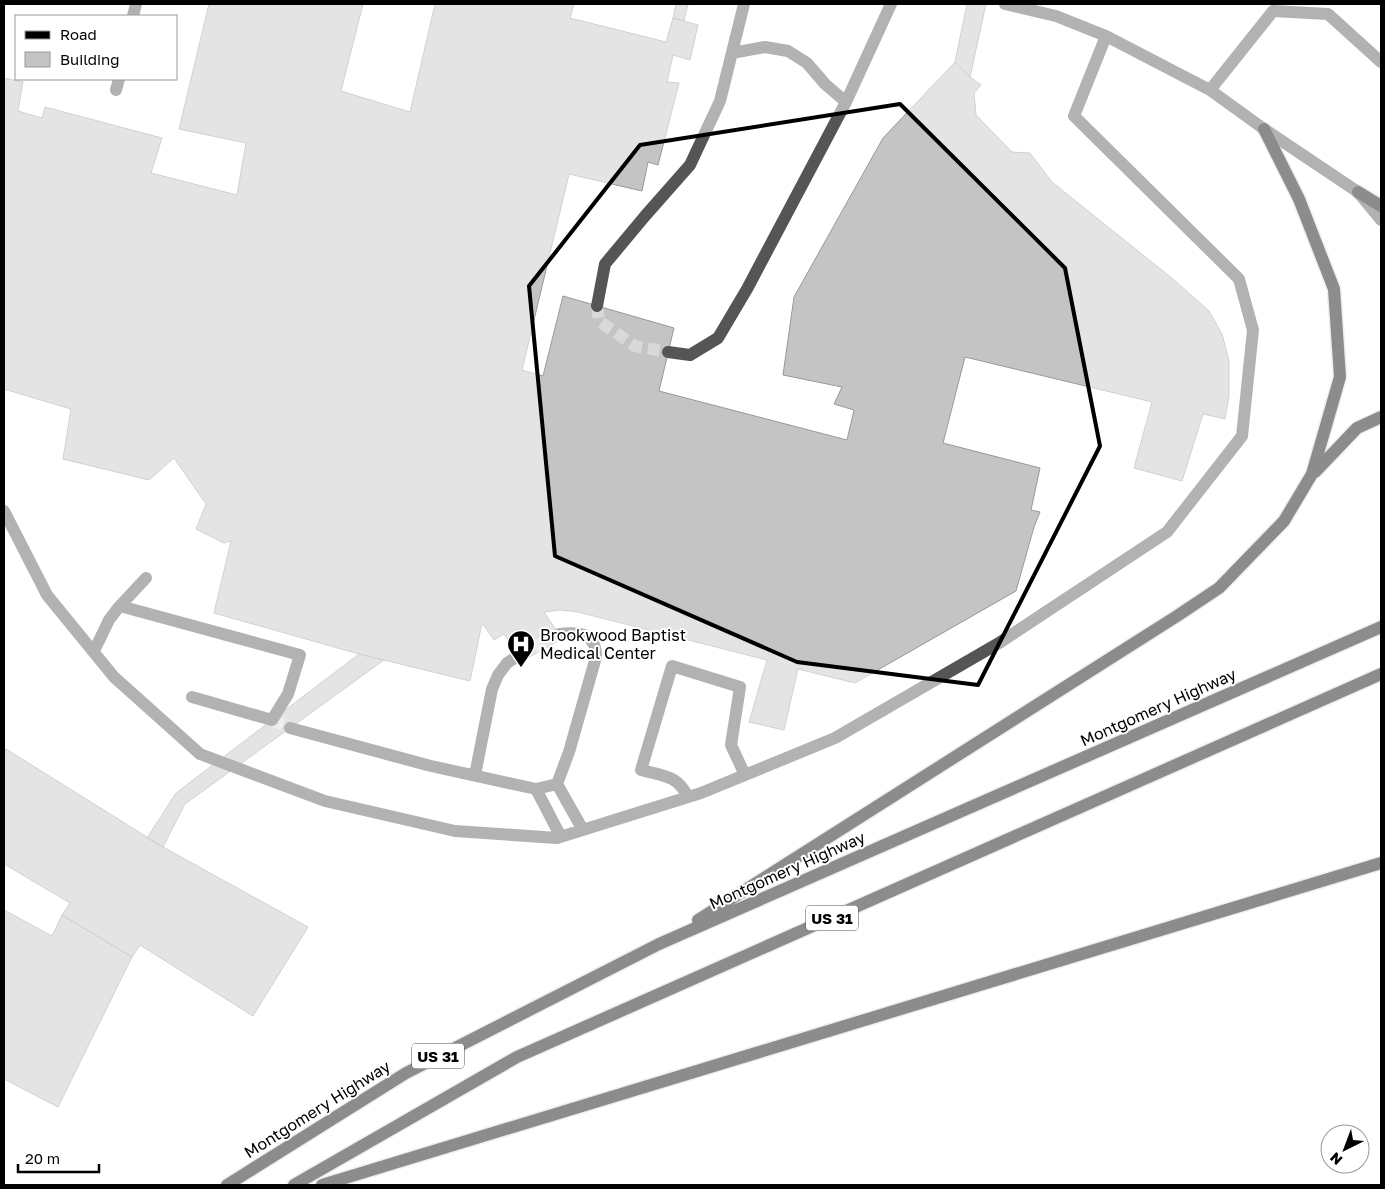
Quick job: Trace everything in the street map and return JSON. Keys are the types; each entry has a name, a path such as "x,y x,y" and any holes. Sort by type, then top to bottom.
{"main road":[{"path":"1264,129 1299,199 1334,290 1340,377 1312,474"},
{"path":"1358,192 1381,206"},
{"path":"659,944 1219,588 1284,521 1312,474 1357,428 1381,417"},
{"name":"Montgomery Highway","path":"227,1185 406,1073 659,944 1381,627"},
{"name":"US 31","path":"294,1185 518,1057 1381,674"},
{"path":"322,1185 1381,863"}],"street":[{"path":"597,306 605,264 690,165 720,101 744,4"},
{"path":"668,352 690,355 718,338 747,289 846,102 891,4"},
{"path":"1005,4 1056,16 1106,36 1210,90 1358,192 1381,220"},
{"path":"1210,90 1273,11 1328,14 1381,62"},
{"path":"4,511 47,595 114,677 200,754 325,801 455,831 557,838 688,797 835,738 999,643 1167,532 1242,436 1253,330 1239,278 1074,116 1106,36"},
{"path":"732,53 765,47 788,51 807,63 824,84 846,102"},
{"path":"94,651 109,620 146,578"},
{"path":"120,606 300,655 288,694 272,720 192,697"},
{"path":"557,784 569,752 596,658 596,648 589,637 579,632 559,634"},
{"path":"475,776 492,689 498,675 507,663 518,656"},
{"path":"688,797 682,786 671,778 641,770 672,666 740,687 731,745 745,775"},
{"path":"290,728 431,766 536,789 557,784"},
{"path":"557,784 583,830"},
{"path":"536,789 561,837"}],"highlighted area":[{"path":"900,104 1065,268 1100,446 978,685 797,662 555,556 529,286 640,145"}],"building":[{"path":"209,4 363,4 341,91 410,112 435,4 574,4 570,18 666,42 673,18 698,25 690,60 673,55 667,82 679,83 658,165 648,162 642,191 569,174 522,370 543,376 563,296 674,328 659,391 847,440 854,410 834,404 842,387 783,375 794,297 883,138 955,62 981,85 974,93 976,115 1012,152 1030,153 1052,182 1173,279 1209,311 1222,334 1229,361 1229,396 1225,419 1203,414 1182,481 1134,468 1152,402 965,357 943,443 1040,468 1031,510 1040,512 1016,591 855,683 798,669 784,730 749,722 767,660 578,612 560,610 544,612 562,639 522,661 504,634 494,640 482,623 470,681 359,654 214,613 231,541 224,543 196,529 206,504 174,458 149,480 63,459 71,409 4,389 4,78 23,82 18,111 42,118 45,107 162,138 151,173 237,195 246,143 179,129"},
{"path":"676,4 688,4 684,21 673,18"},
{"path":"967,4 986,4 970,77 955,62"},
{"path":"359,654 384,660 185,804 163,847 147,838 176,793"},
{"path":"6,749 163,847 308,927 253,1016 140,945 132,957 62,915 70,903 4,864 4,754"},
{"path":"4,910 52,936 62,915 132,957 58,1107 4,1079"}],"tunnel":[{"path":"597,306 599,321 635,346 668,352"},
{"path":"518,656 559,634"},
{"path":"272,720 290,728"}],"place":[{"name":"Brookwood Baptist Medical Center","path":"521,668"}]}
